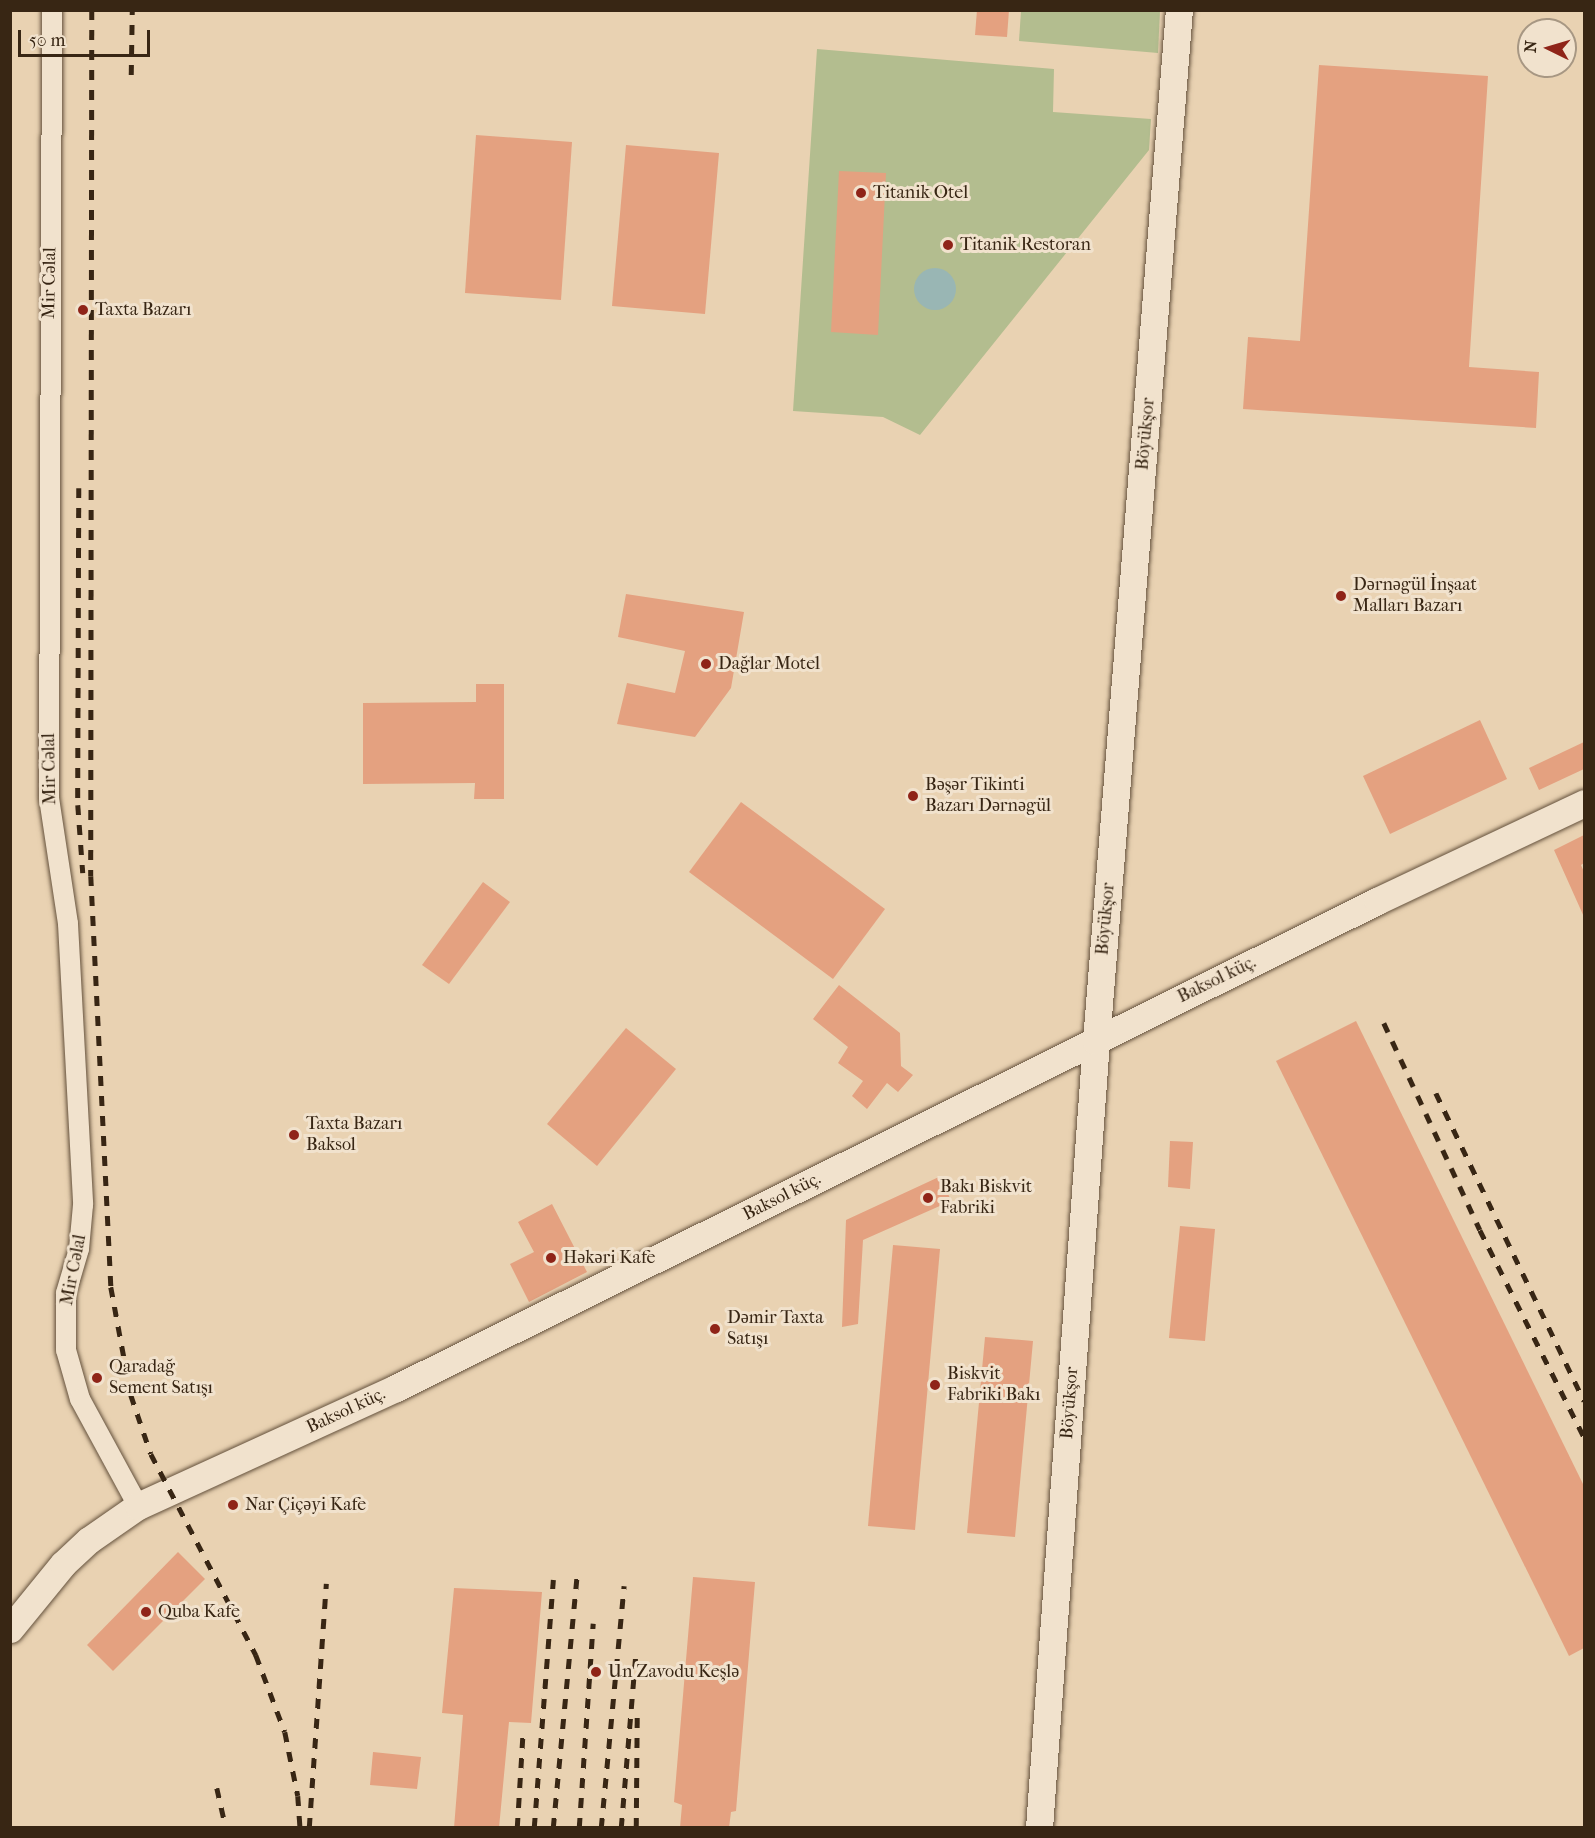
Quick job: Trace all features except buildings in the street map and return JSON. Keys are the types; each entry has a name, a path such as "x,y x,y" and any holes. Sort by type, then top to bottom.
{"street":[{"name":"Mir Cəlal","path":"52,10 49,798 68,924 83,1205 79,1249 66,1293 66,1350 80,1399 138,1506"},
{"name":"Böyükşor","path":"1039,1827 1096,1041 1179,10"},
{"name":"Baksol küç.","path":"10,1629 63,1564 89,1540 138,1506 396,1388 1096,1041 1584,803"}],"green space":[{"path":"1021,11 1160,11 1158,53 1019,41"},
{"path":"817,49 1054,69 1053,112 1151,119 1149,150 920,435 883,417 793,411"}],"water":[{"path":"935,268 943,269 950,274 955,281 955,297 950,304 943,309 935,310 927,309 920,304 915,297 914,289 915,281 920,274 927,269"}],"railway":[{"path":"92,10 91,876 111,1287 131,1395 151,1454 256,1655 285,1732 298,1796 300,1828"},
{"path":"131,75 132,10"},
{"path":"79,488 78,805 83,873"},
{"path":"1384,1023 1480,1230 1584,1437"},
{"path":"1436,1093 1584,1401"},
{"path":"553,1828 577,1576"},
{"path":"534,1828 553,1580"},
{"path":"309,1828 326,1584"},
{"path":"601,1828 624,1586"},
{"path":"579,1828 593,1623"},
{"path":"621,1828 636,1650"},
{"path":"636,1828 637,1716"},
{"path":"517,1828 523,1730"},
{"path":"217,1788 226,1828"}],"place":[{"name":"Titanik Otel","path":"861,193"},
{"name":"Titanik Restoran","path":"948,245"},
{"name":"Taxta Bazarı","path":"83,310"},
{"name":"Dərnəgül İnşaat Malları Bazarı","path":"1341,596"},
{"name":"Dağlar Motel","path":"706,664"},
{"name":"Bəşər Tikinti Bazarı Dərnəgül","path":"913,796"},
{"name":"Taxta Bazarı Baksol","path":"294,1135"},
{"name":"Bakı Biskvit Fabriki","path":"928,1198"},
{"name":"Həkəri Kafe","path":"551,1258"},
{"name":"Dəmir Taxta Satışı","path":"715,1329"},
{"name":"Qaradağ Sement Satışı","path":"97,1378"},
{"name":"Biskvit Fabriki Bakı","path":"935,1385"},
{"name":"Nar Çiçəyi Kafe","path":"233,1505"},
{"name":"Quba Kafe","path":"146,1612"},
{"name":"Un Zavodu Keşlə","path":"596,1672"}]}
